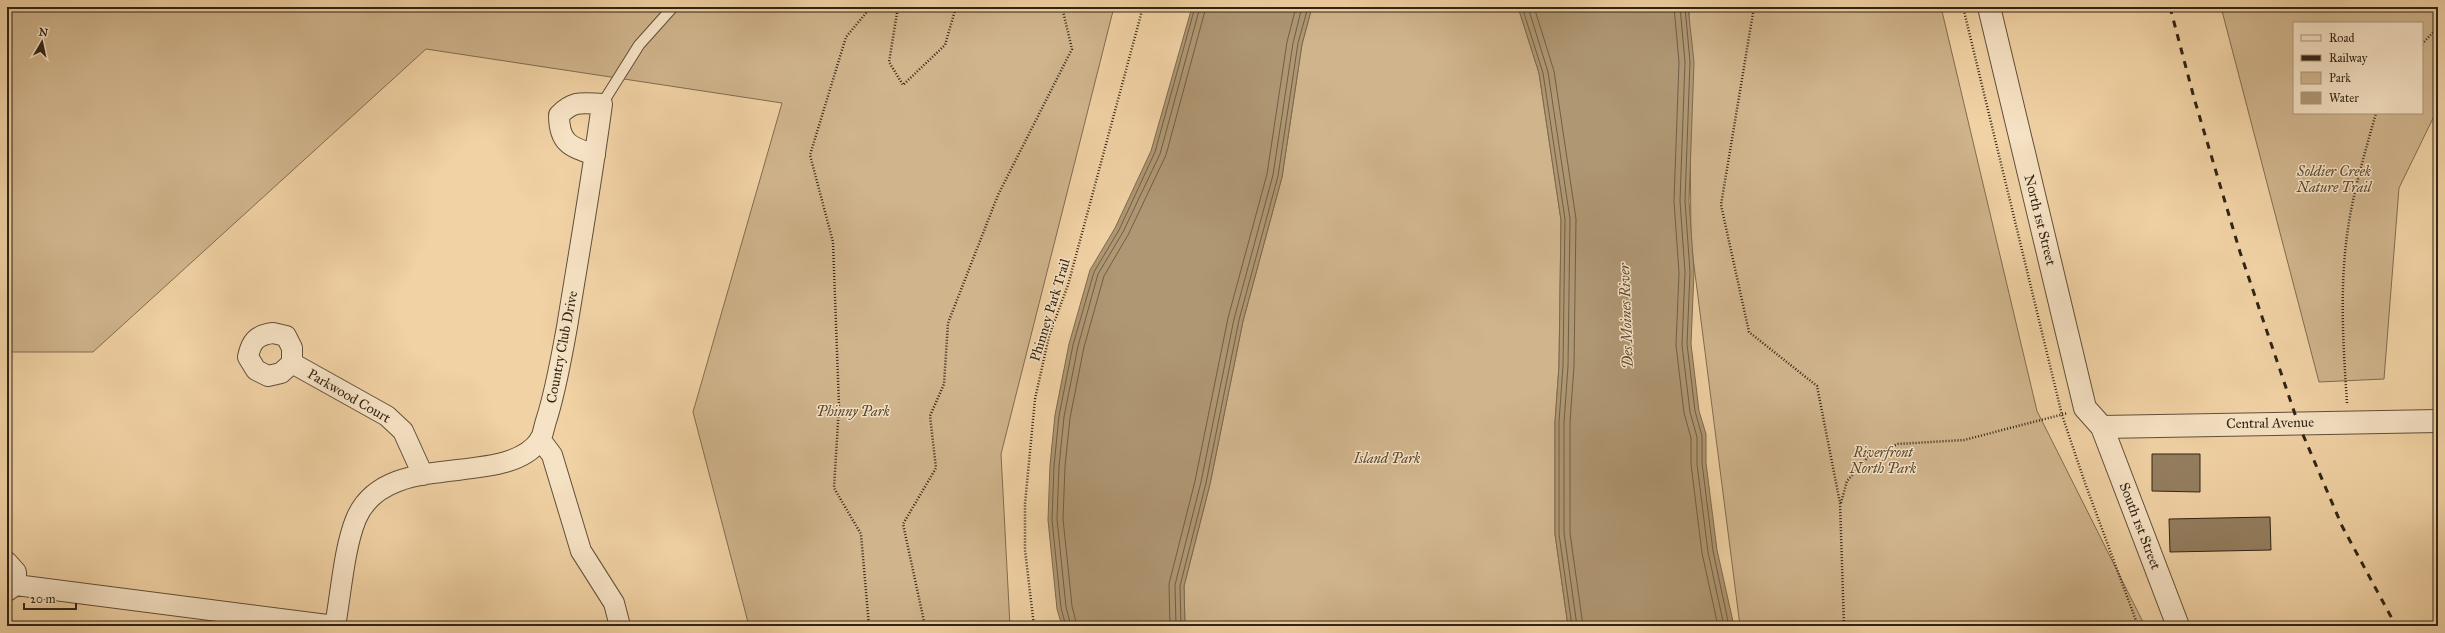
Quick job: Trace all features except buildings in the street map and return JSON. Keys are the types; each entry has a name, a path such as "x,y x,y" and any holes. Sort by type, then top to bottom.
{"street":[{"name":"North 1st Street","path":"1989,7 2085,408 2102,427"},
{"path":"595,156 573,147 563,138 559,129 559,115 568,106 580,103 602,104"},
{"name":"Country Club Drive","path":"540,440 556,391 595,156 602,104"},
{"name":"Parkwood Court","path":"292,363 387,416 403,431 424,475"},
{"name":"Central Avenue","path":"2102,427 2438,421"},
{"name":"South 1st Street","path":"2102,427 2178,626"},
{"path":"7,562 16,572 11,588 335,626 351,534 356,518 364,505 379,490 396,481 495,464 522,456 540,440 552,455 581,551 614,603 620,626"}],"lane":[{"path":"602,104 639,45 673,7"}],"path":[{"path":"869,626 861,534 834,488 839,406 833,242 810,155 846,37 871,7"},
{"path":"898,7 889,62 903,85 945,45 956,7"},
{"path":"925,626 903,524 936,468 930,416 944,384 948,323 998,195 1072,49 1062,7"},
{"name":"Phinney Park Trail","path":"1034,626 1025,550 1025,504 1035,399 1049,336 1068,285 1143,7"},
{"path":"1754,7 1722,206 1749,332 1817,386 1840,503 1844,626"},
{"path":"1962,7 2062,414 2085,483 2138,626"},
{"path":"2423,43 2438,27"},
{"path":"2348,422 2343,339 2343,278 2348,222 2360,166 2376,114"},
{"path":"1840,503 1847,481 1868,457 1898,444 1964,440 2062,414"}],"green space":[{"name":"Phinny Park","path":"7,7 1114,7 1001,454 1010,626 749,626 693,412 782,103 426,49 93,352 7,352"},
{"name":"Island Park","path":"1312,7 1518,7 1539,73 1561,220 1559,366 1555,422 1555,534 1568,626 1185,626 1184,586 1210,484 1243,321 1282,177 1302,44"},
{"name":"Riverfront North Park","path":"1689,7 1941,7 2037,411 2145,626 1740,626 1691,242"},
{"name":"Soldier Creek Nature Trail","path":"2221,7 2438,7 2438,108 2399,188 2384,379 2319,382"}],"water":[{"path":"1192,7 1312,7 1302,44 1282,177 1243,321 1210,484 1184,586 1185,626 1062,626 1057,609 1048,520 1050,465 1055,415 1069,344 1090,270 1115,228 1151,151"},
{"name":"Des Moines River","path":"1518,7 1688,7 1694,62 1689,201 1694,272 1691,344 1699,411 1706,434 1706,463 1717,550 1734,626 1568,626 1555,534 1555,422 1559,366 1561,220 1539,73"}],"railway":[{"path":"2170,7 2194,98 2240,252 2298,423 2342,526 2396,626"}]}
